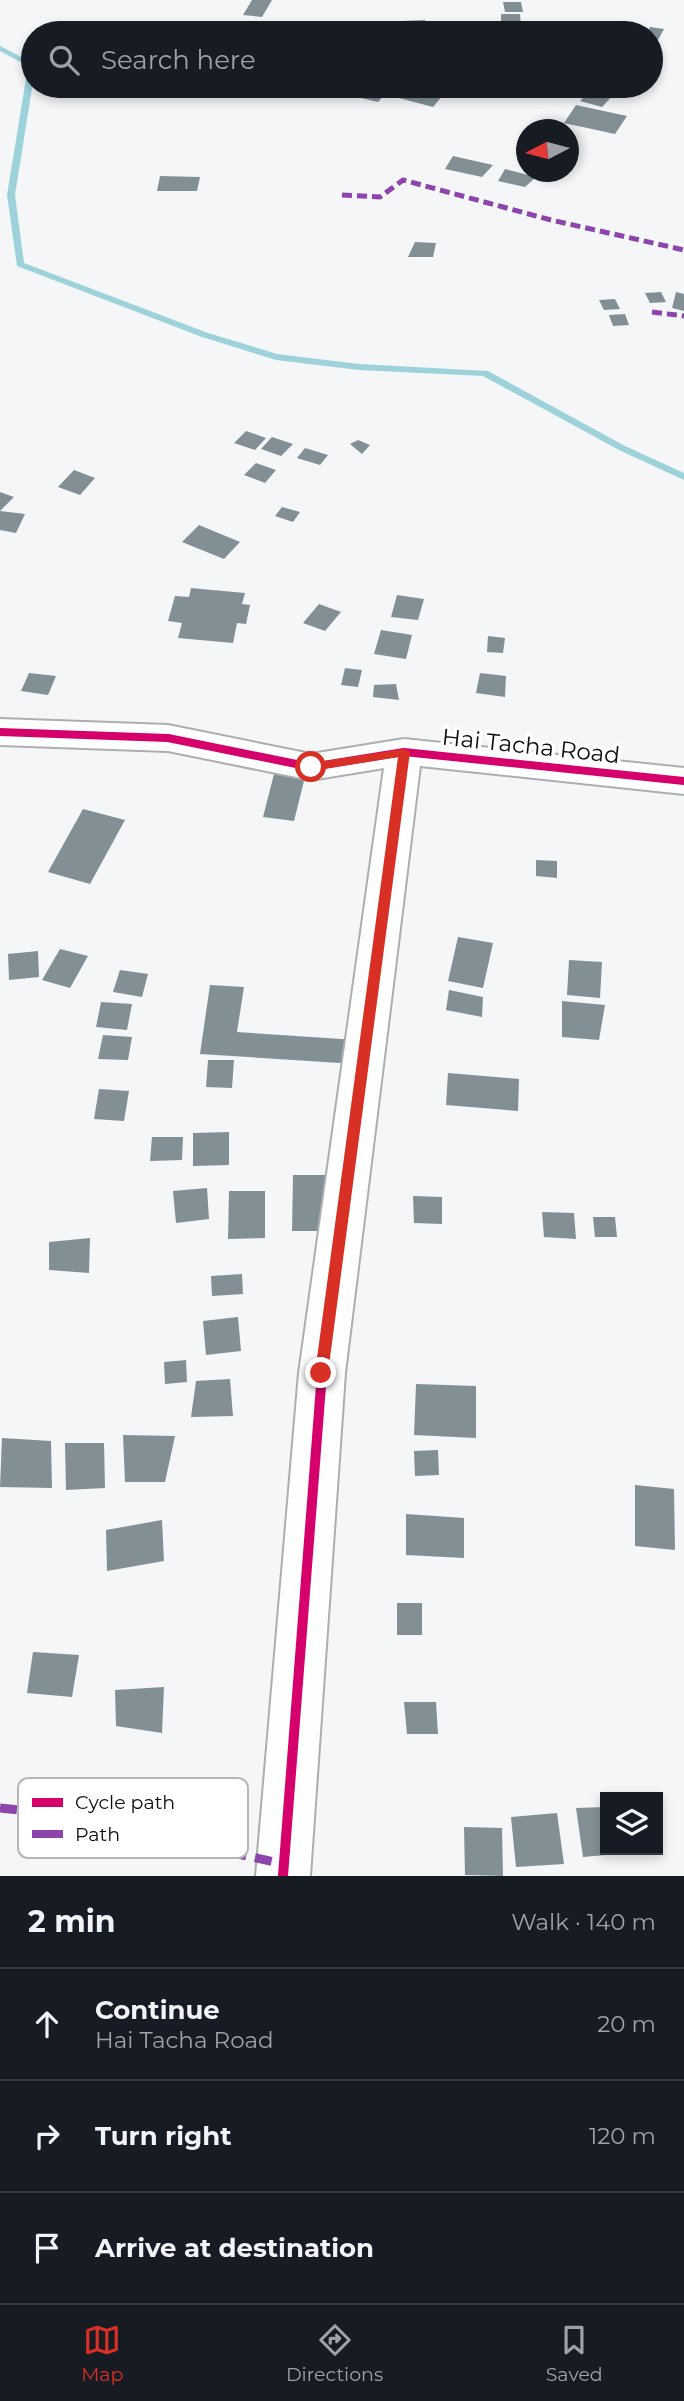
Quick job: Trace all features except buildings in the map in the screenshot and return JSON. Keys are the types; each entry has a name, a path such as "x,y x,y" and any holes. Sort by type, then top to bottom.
{"street":[{"name":"Hai Tacha Road","path":"0,732 168,738 311,767 404,752 684,781"},
{"path":"283,1876 321,1373 404,752"}],"waterway":[{"path":"0,48 21,59"},
{"path":"27,98 11,195 20,264 205,335 276,357 359,367 485,373 622,448 684,477"}],"marked path":[{"path":"342,195 380,197 403,180 551,220 684,250"},
{"path":"652,312 684,316"},
{"path":"0,1808 18,1810"},
{"path":"248,1856 284,1864"}],"cycle path":[{"path":"0,732 168,738 311,767 404,752 684,781"},
{"path":"283,1876 322,1373 404,752"}],"route":[{"path":"311,767 404,752 321,1373"}]}
